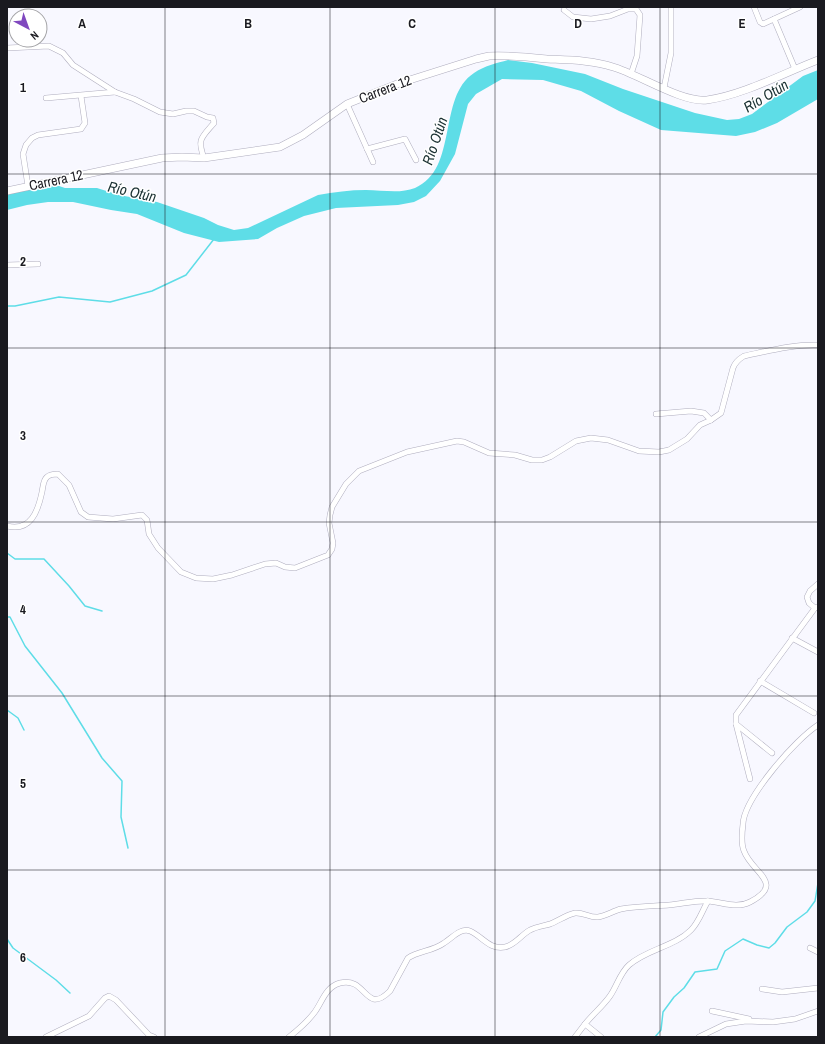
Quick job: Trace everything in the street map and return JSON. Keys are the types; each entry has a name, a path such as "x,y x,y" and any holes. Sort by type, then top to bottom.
{"street":[{"path":"664,88 671,53 671,7"},
{"path":"754,7 761,23 763,24 800,7"},
{"path":"564,10 573,17 592,19 610,16 628,9 636,9 640,15 637,56 631,74"},
{"path":"774,19 795,69"},
{"path":"7,48 50,46 62,53 73,65 115,92 134,99 160,112 173,114 194,111 213,118 214,123 200,139 200,147 204,158"},
{"name":"Carrera 12","path":"7,191 162,158 204,158 280,147 303,135 348,104 397,84 489,56 583,61 614,67 696,100 706,100 731,94 818,60"},
{"path":"46,98 115,92"},
{"path":"28,186 23,154 26,145 32,138 38,135 81,129 85,123 81,96"},
{"path":"348,104 373,162"},
{"path":"367,149 405,139 407,140 416,160"},
{"path":"7,265 38,264"},
{"path":"7,526 22,526 32,518 39,505 44,482 47,477 52,474 58,474 69,485 81,512 88,517 113,519 138,514 144,517 147,520 149,534 158,548 181,572 196,578 213,579 232,575 265,564 276,564 295,568 328,555 332,549 333,543 330,533 330,515 332,507 346,484 359,471 407,452 457,441 464,442 489,453 515,455 532,460 542,460 550,457 576,441 591,438 608,440 639,451 659,452 669,450 678,446 700,426 721,413 733,368 740,358 775,350 818,345"},
{"path":"656,414 691,411 704,414 711,420"},
{"path":"750,779 736,724 736,715 816,607 809,603 807,597 818,584"},
{"path":"792,638 818,652"},
{"path":"760,681 814,713"},
{"path":"736,724 772,753"},
{"path":"289,1037 314,1013 330,989 338,984 348,982 354,983 369,997 374,1000 378,999 390,991 408,958 437,948 457,933 469,930 492,946 505,947 515,942 528,931 550,924 573,913 582,913 598,917 621,909 708,901 741,906 760,897 766,887 766,881 744,850 744,815 757,790 799,739 818,725"},
{"path":"574,1037 610,996 622,972 638,958 676,941 690,931 697,923 708,901"},
{"path":"810,948 818,952"},
{"path":"762,989 782,992 818,988"},
{"path":"46,1037 89,1016 105,998 109,996 116,1000 149,1035 154,1037"},
{"path":"712,1011 760,1022"},
{"path":"699,1037 726,1024 746,1021 773,1022 795,1019 818,1011"},
{"path":"585,1024 601,1037"}],"water":[{"name":"Río Otún","path":"508,60 532,63 585,74 623,89 695,113 727,120 739,119 752,114 803,76 818,70 818,99 777,123 755,132 736,136 661,130 619,111 581,91 543,80 502,79 476,94 468,104 455,154 440,181 426,196 414,202 398,205 336,208 304,216 277,228 258,239 219,242 184,233 137,214 73,202 48,202 7,210 7,195 12,193 56,185 65,188 97,188 119,195 157,202 234,230 248,228 318,195 354,190 409,190 429,179 438,165 455,98 463,84 474,73 482,68"}],"waterway":[{"path":"7,306 15,306 59,297 110,302 152,291 186,275 214,239"},
{"path":"7,553 15,559 44,559 85,606 102,611"},
{"path":"7,617 10,617 25,646 62,693 102,758 122,781 121,817 128,848"},
{"path":"7,710 18,718 24,730"},
{"path":"655,1037 661,1030 663,1012 674,997 684,988 695,972 717,969 725,951 743,939 769,948 775,943 787,927 807,912 815,901 818,883"},
{"path":"7,939 13,948 56,980 70,993"}]}
